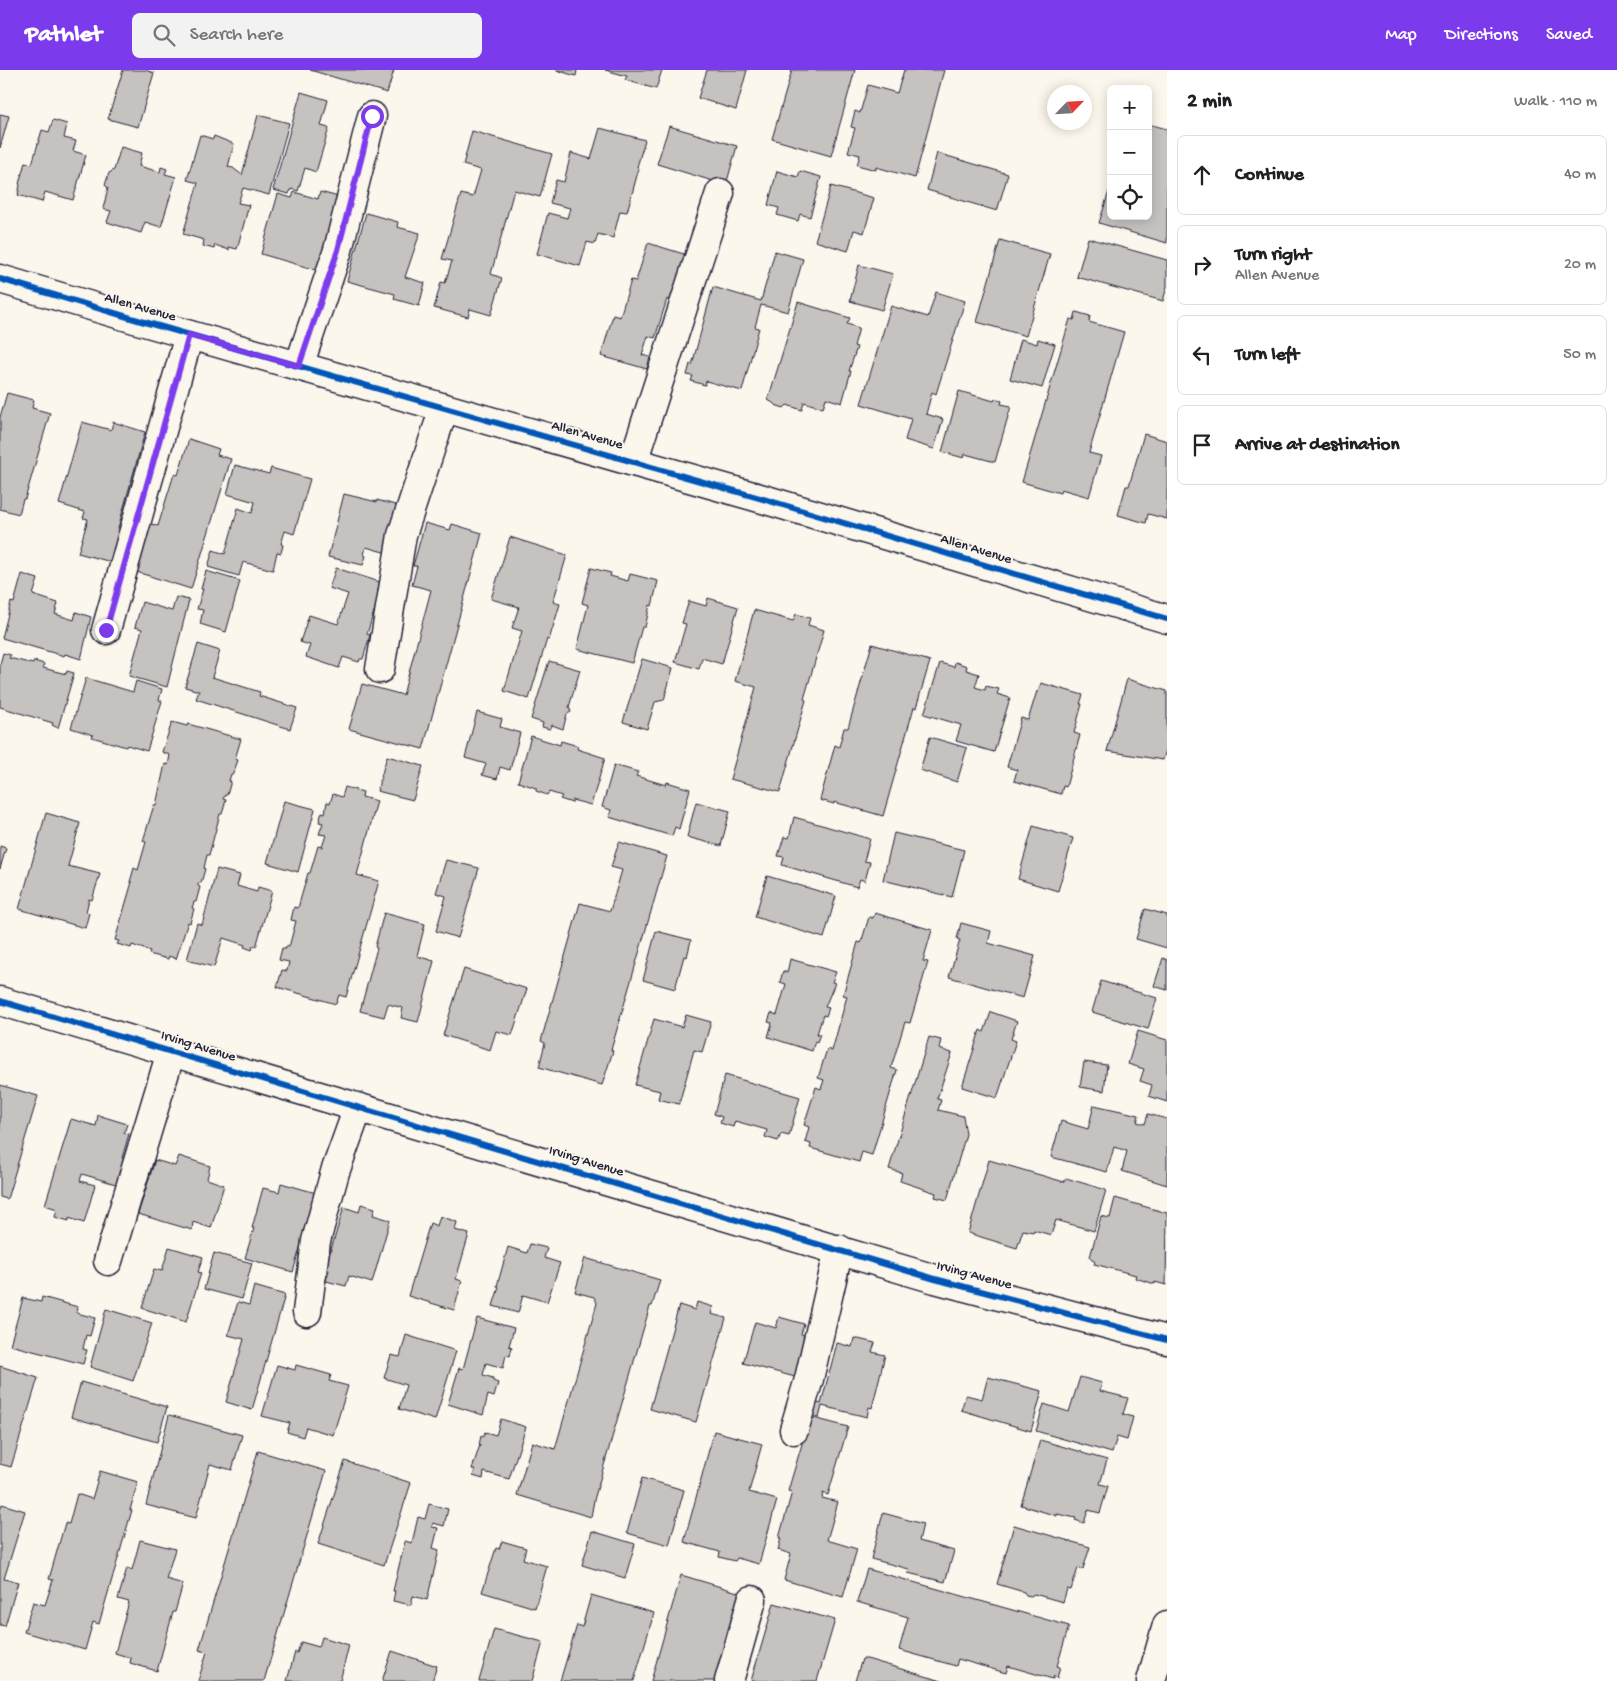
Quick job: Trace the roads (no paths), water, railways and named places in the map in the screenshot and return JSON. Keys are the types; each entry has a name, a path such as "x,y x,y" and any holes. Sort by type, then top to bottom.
{"street":[{"path":"299,366 338,250 372,116"},
{"path":"633,462 720,193"},
{"name":"Allen Avenue","path":"0,279 1167,619"},
{"path":"106,630 189,335"},
{"path":"380,669 402,535 444,408"},
{"name":"Irving Avenue","path":"0,1001 935,1279 1167,1340"},
{"path":"108,1261 170,1052"},
{"path":"307,1312 316,1241 335,1172 358,1108"},
{"path":"794,1430 809,1379 839,1249"},
{"path":"729,1681 752,1600"},
{"path":"1151,1681 1167,1625"}]}
